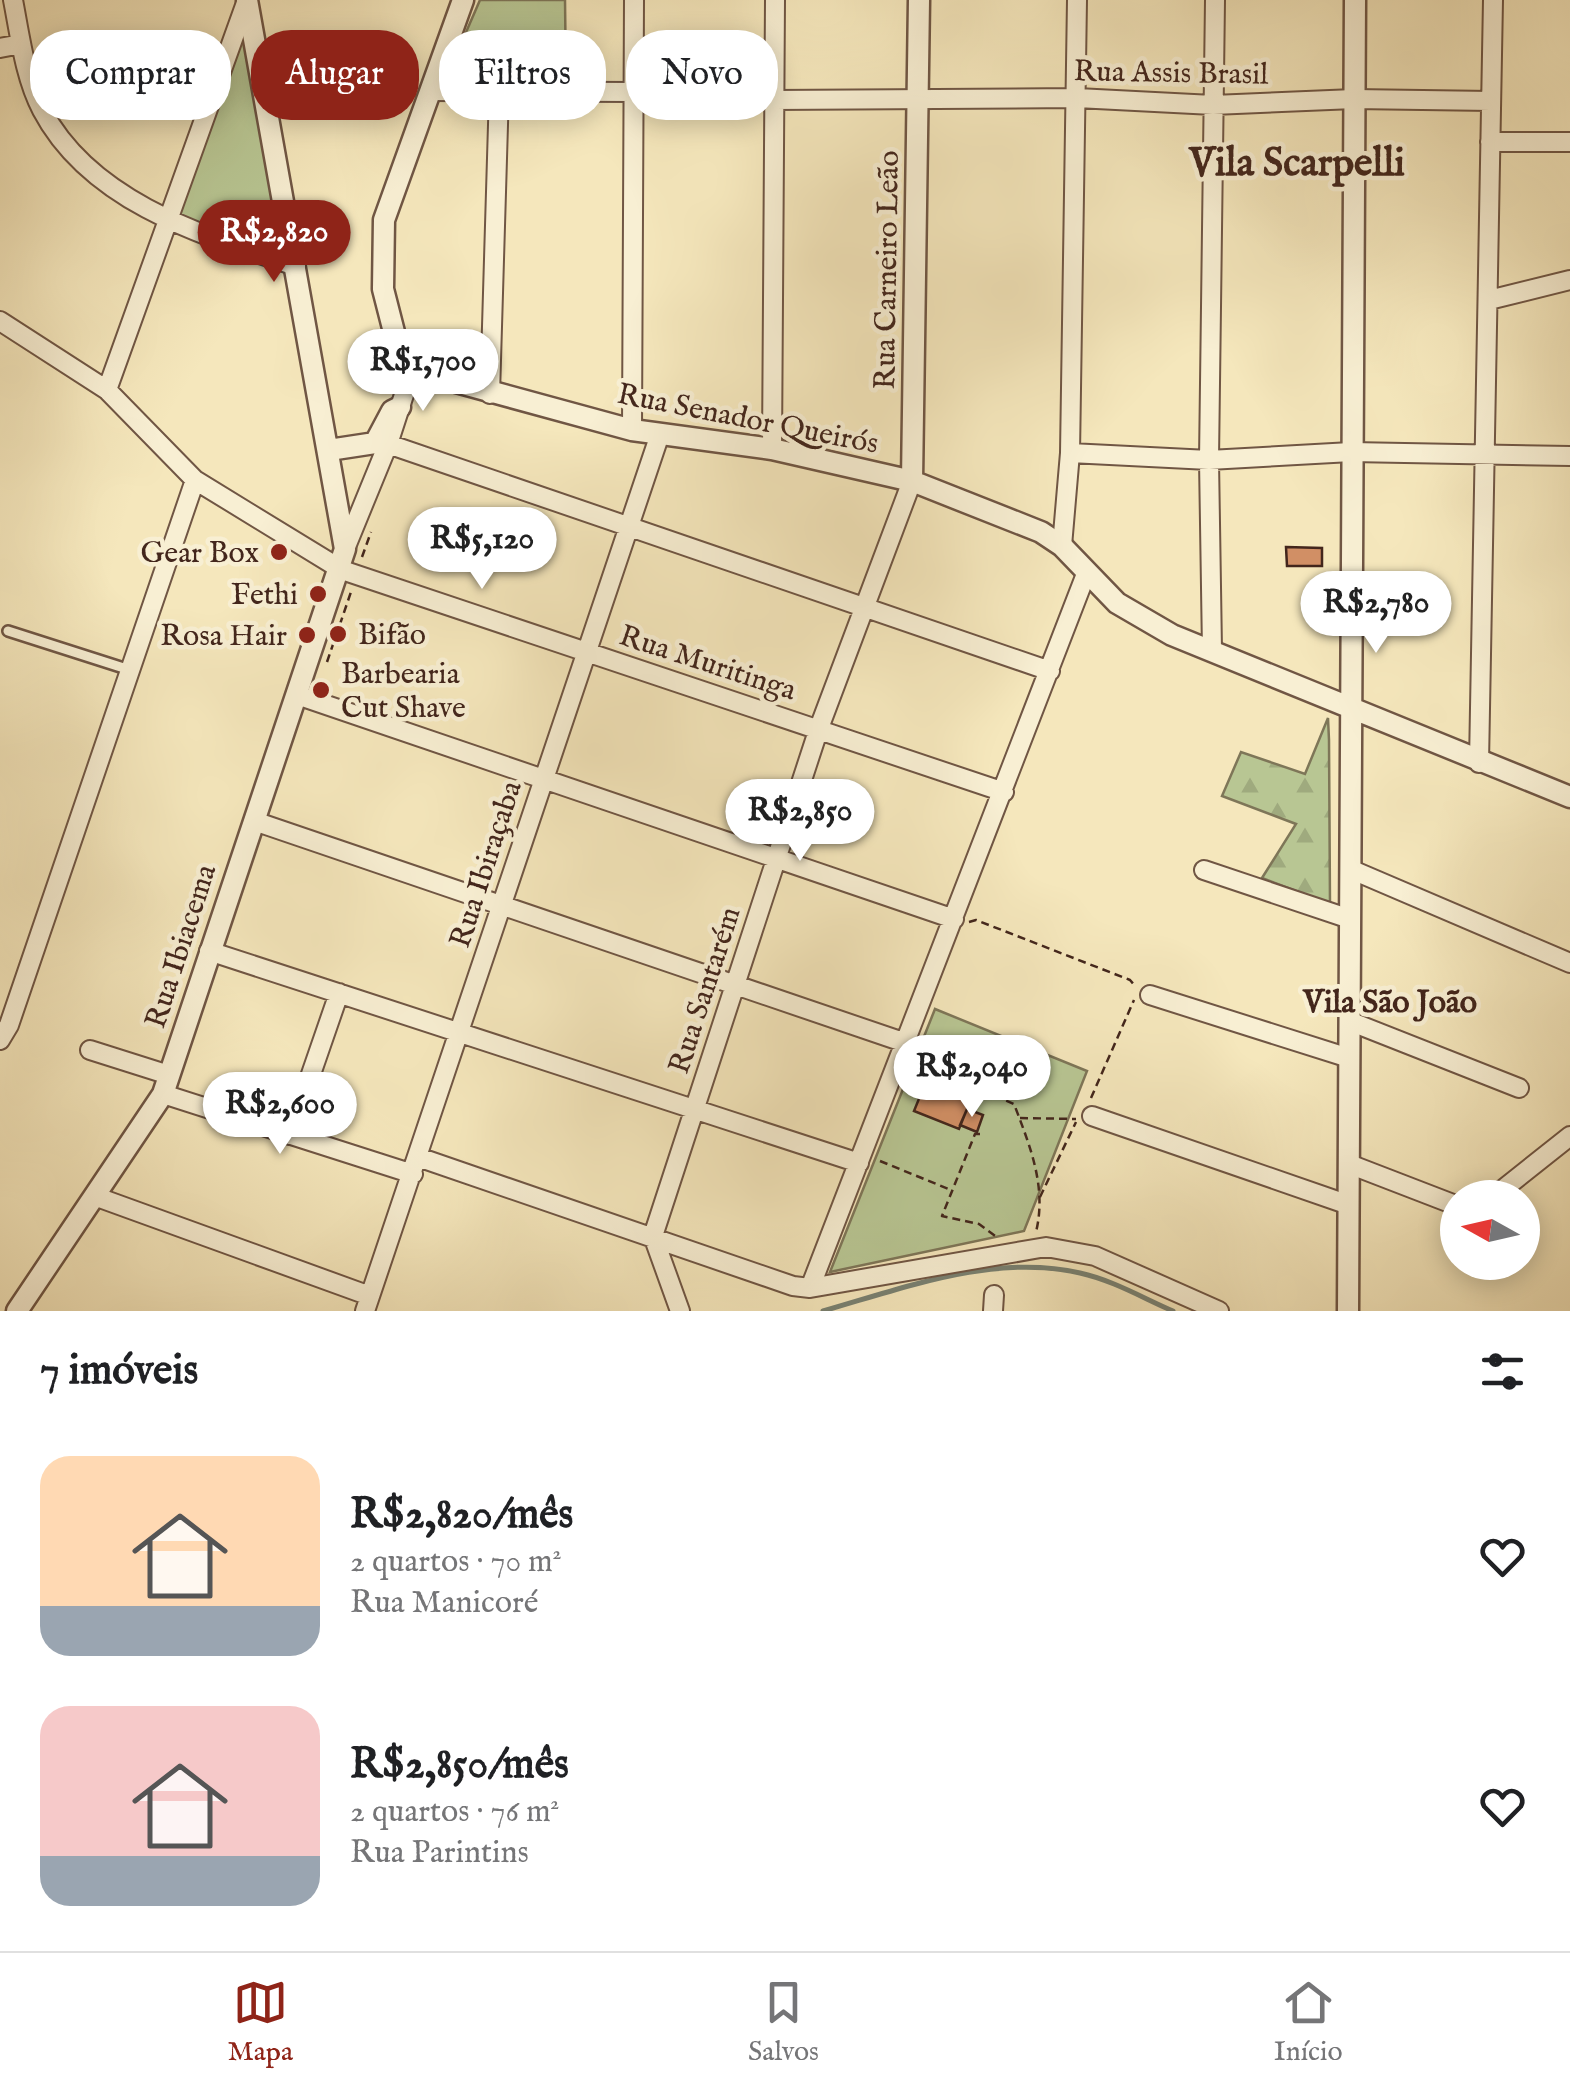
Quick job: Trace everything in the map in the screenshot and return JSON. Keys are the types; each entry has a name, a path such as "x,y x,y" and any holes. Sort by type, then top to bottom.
{"street":[{"path":"13,0 21,44 40,107 56,134 115,191 170,219 296,266"},
{"path":"107,390 247,0"},
{"path":"247,0 348,565"},
{"path":"412,370 395,336 381,258 384,220 464,0"},
{"path":"634,0 635,30"},
{"path":"774,30 775,0"},
{"name":"Rua Carneiro Leão","path":"912,481 919,0"},
{"path":"1062,546 1070,453 1076,0"},
{"path":"1212,650 1209,460 1214,0"},
{"path":"1348,1311 1355,0"},
{"path":"1479,763 1488,454 1493,0"},
{"path":"0,48 21,44"},
{"name":"Rua Assis Brasil","path":"431,91 439,91"},
{"name":"Rua Assis Brasil","path":"778,100 1077,98 1213,104 1354,99 1491,101"},
{"path":"490,394 497,120"},
{"path":"632,430 636,120"},
{"path":"772,448 773,120"},
{"path":"1490,142 1570,142"},
{"path":"1489,300 1570,280"},
{"name":"Rua Muritinga","path":"0,321 107,390 195,480 348,565 586,651 1004,792"},
{"name":"Rua Senador Queirós","path":"412,370 632,430 772,448 912,481 1041,532 1062,546 1118,603 1172,635 1570,798"},
{"name":"Rua Ibiacema","path":"18,1311 97,1196 166,1084 297,695 348,565 412,370"},
{"path":"329,450 375,444 392,411 400,408"},
{"name":"Rua Ibiraçaba","path":"368,1304 660,434"},
{"path":"388,444 1050,671"},
{"path":"1070,453 1209,460 1351,452 1570,456"},
{"path":"0,1040 10,1025 195,480"},
{"name":"Rua Santarém","path":"653,1236 819,728 912,481"},
{"path":"810,1288 1086,574"},
{"path":"297,695 954,919"},
{"path":"254,821 906,1043"},
{"path":"1350,869 1570,963"},
{"path":"1204,870 1350,919"},
{"path":"209,951 694,1109 861,1158"},
{"path":"290,1135 339,993"},
{"path":"1150,995 1349,1058"},
{"path":"1349,1021 1520,1088"},
{"path":"90,1050 290,1135 416,1165 810,1288 1031,1248 1094,1256 1219,1311"},
{"path":"1086,1111 1348,1205"},
{"path":"1515,1180 1570,1136"},
{"path":"1349,1164 1440,1199"},
{"path":"97,1196 368,1304"},
{"path":"653,1236 680,1311"}],"lane":[{"path":"8,631 130,670"}],"path":[{"path":"326,665 348,565 375,521"},
{"path":"954,919 976,920 1130,980 1138,990 1086,1111 1040,1197 1031,1248"},
{"path":"970,1102 991,1094 1014,1104 1040,1197"},
{"path":"1019,1118 1086,1111"},
{"path":"980,1134 975,1134 942,1216 979,1224 1004,1240"},
{"path":"861,1158 952,1190"}],"green space":[{"path":"480,0 565,0 565,30 467,30"},
{"path":"248,18 251,120 264,120 286,255 178,216 212,120 231,120 231,66"},
{"path":"1328,718 1330,904 1262,878 1296,824 1222,796 1241,752 1305,774"},
{"path":"935,1009 1087,1071 1024,1231 830,1272"}],"building":[{"path":"1286,547 1322,548 1322,566 1287,566"},
{"path":"929,1074 974,1092 959,1129 914,1111"},
{"path":"967,1109 983,1115 977,1132 960,1125"}],"waterway":[{"path":"823,1311 950,1276 1015,1267 1092,1276 1173,1311"}],"place":[{"name":"Gear Box","path":"279,552"},
{"name":"Fethi","path":"318,594"},
{"name":"Bifão","path":"338,634"},
{"name":"Rosa Hair","path":"307,635"},
{"name":"Barbearia Cut Shave","path":"321,690"}],"district":[{"name":"Vila Scarpelli","path":"1297,161"},
{"name":"Vila São João","path":"1390,1001"}]}
